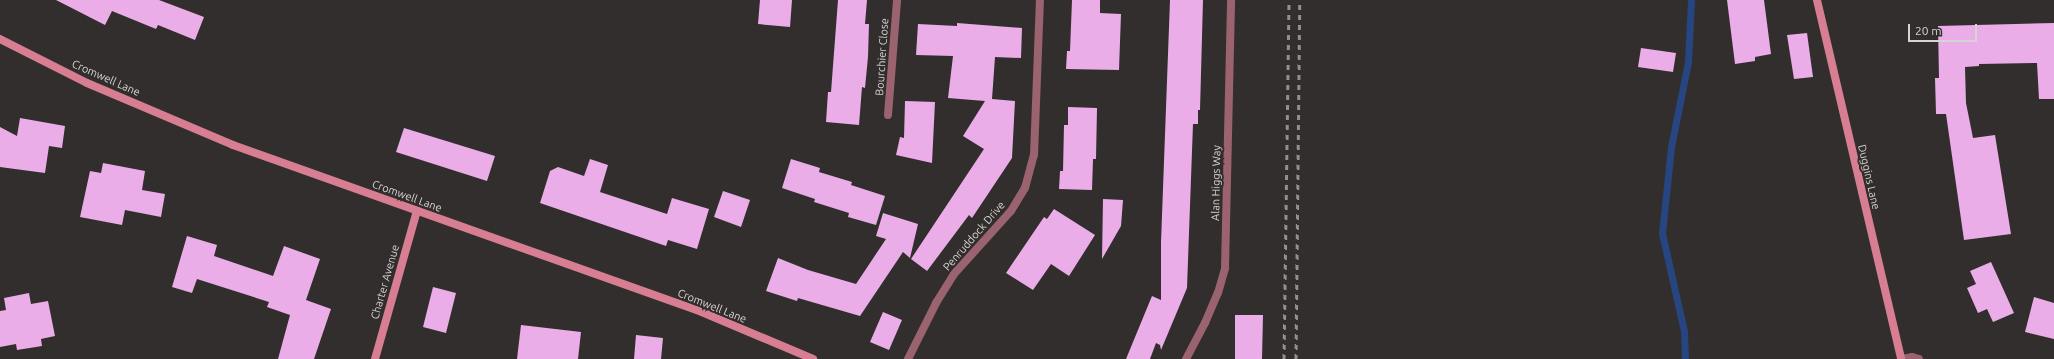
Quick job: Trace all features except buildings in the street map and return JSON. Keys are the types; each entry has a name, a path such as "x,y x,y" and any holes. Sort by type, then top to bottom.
{"street":[{"name":"Bourchier Close","path":"888,115 897,0"},
{"name":"Penruddock Drive","path":"908,359 936,303 954,274 1011,212 1025,188 1034,155 1040,0"},
{"name":"Alan Higgs Way","path":"1186,359 1215,299 1225,268 1231,0"},
{"name":"Duggins Lane","path":"1817,0 1901,359"},
{"name":"Cromwell Lane","path":"0,39 87,83 233,145 697,310 813,359"},
{"name":"Charter Avenue","path":"375,359 417,211"},
{"path":"1901,359 1912,357 1919,359"}],"waterway":[{"path":"1685,359 1684,331 1662,233 1671,147 1688,62 1691,0"}],"railway":[{"path":"1284,359 1289,0"},
{"path":"1296,359 1300,0"}]}
